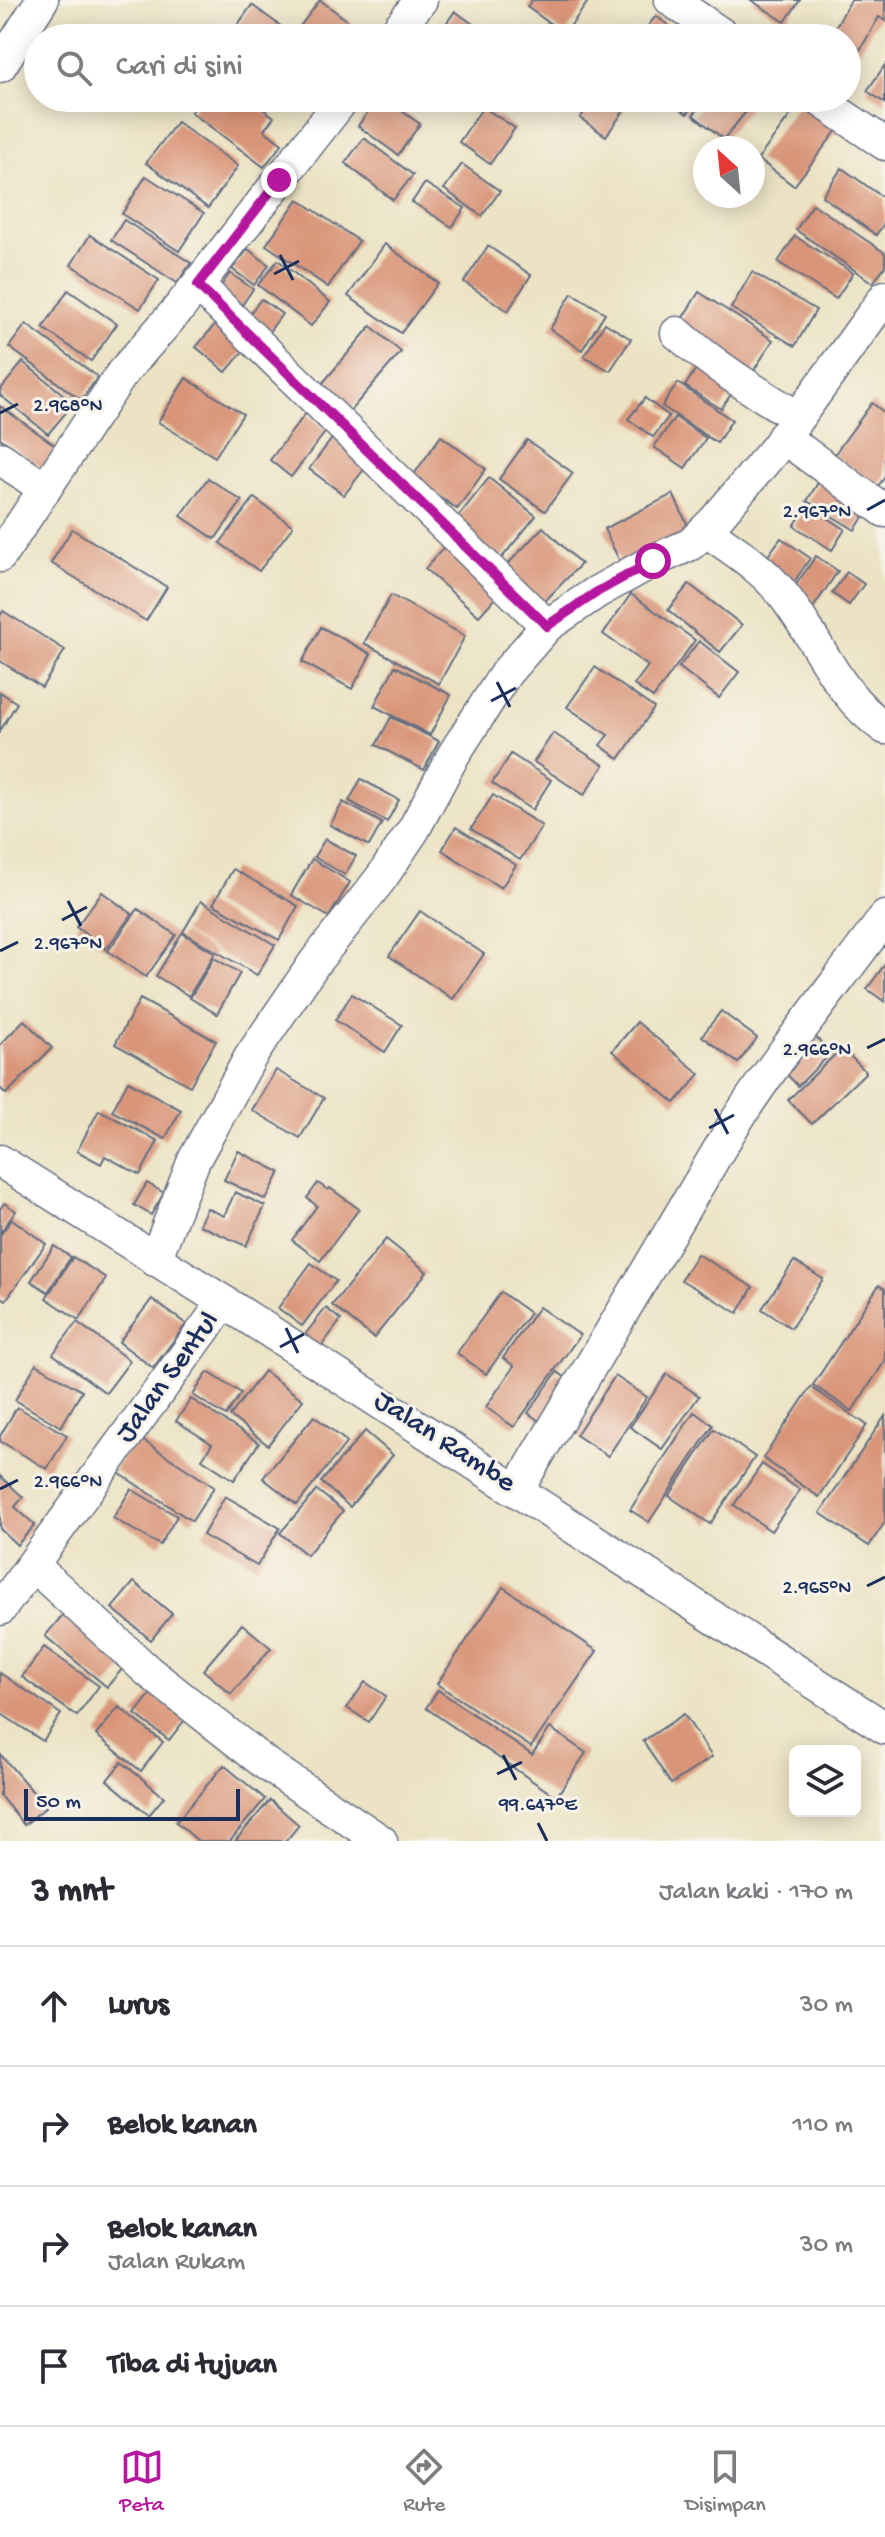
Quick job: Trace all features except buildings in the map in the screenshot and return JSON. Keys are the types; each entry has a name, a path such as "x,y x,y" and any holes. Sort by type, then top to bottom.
{"street":[{"path":"27,24 42,0"},
{"path":"402,24 421,0"},
{"path":"671,0 706,24"},
{"path":"0,66 24,28"},
{"path":"0,556 123,372 198,285 333,112"},
{"path":"838,112 885,144"},
{"path":"198,285 547,626"},
{"path":"155,1260 194,1160 251,1056 315,962 382,877 414,829 454,754 506,673 547,626 597,592 691,544 790,427 885,297"},
{"path":"677,333 701,355 739,381 885,511"},
{"path":"0,458 45,489"},
{"path":"705,530 757,568 781,592 855,703 885,728"},
{"path":"517,1490 733,1126 770,1069 885,917"},
{"name":"Jalan Rambe","path":"0,1161 885,1728"},
{"name":"Jalan Sentul","path":"0,1609 224,1302"},
{"path":"33,1565 149,1672 266,1764 381,1841"}],"route":[{"path":"279,180 198,285 547,626 597,592 653,561"}]}
